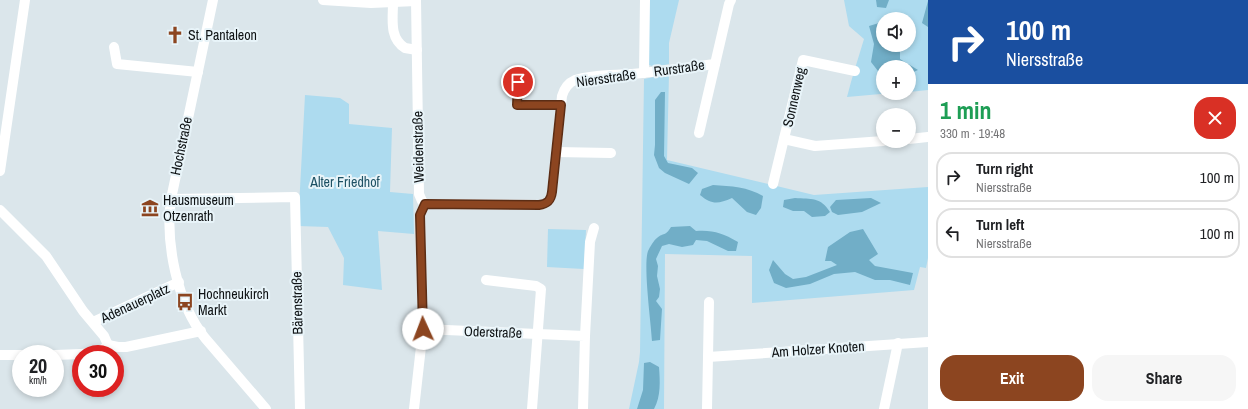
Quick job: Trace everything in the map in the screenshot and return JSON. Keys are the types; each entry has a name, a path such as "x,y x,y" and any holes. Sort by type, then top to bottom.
{"street":[{"path":"0,171 24,0"},
{"name":"Hochstraße","path":"212,0 171,199 169,222 173,261 186,305 201,331 266,409"},
{"path":"323,0 371,4 416,1"},
{"path":"644,73 645,0"},
{"name":"Rurstraße","path":"698,133 731,0"},
{"name":"Weidenstraße","path":"414,409 423,329 420,215 425,204 421,200 419,194 416,1"},
{"path":"393,3 393,29 395,38 400,45 405,48 417,50"},
{"path":"114,47 117,64 198,72"},
{"name":"Sonnenweg","path":"773,184 803,60 855,72"},
{"name":"Rurstraße","path":"644,73 715,64"},
{"name":"Niersstraße","path":"425,204 544,205 550,201 552,195 561,105 564,90 570,83 576,80 644,73"},
{"path":"518,82 517,105 561,105"},
{"path":"916,138 928,137"},
{"name":"Sonnenweg","path":"784,139 819,146 876,142"},
{"path":"556,152 611,153"},
{"name":"Bärenstraße","path":"171,199 295,197 300,409"},
{"path":"0,210 43,252 83,311 93,322"},
{"path":"582,409 590,242 594,228"},
{"name":"Oderstraße","path":"486,280 536,286 540,288 541,293 532,409"},
{"name":"Adenauerplatz","path":"108,345 104,336 93,322 179,282"},
{"path":"707,409 709,302"},
{"name":"Oderstraße","path":"423,329 585,336"},
{"name":"Adenauerplatz","path":"124,347 201,331"},
{"name":"Am Holzer Knoten","path":"708,356 928,342"},
{"path":"884,409 898,343"},
{"path":"0,355 12,355"}],"green space":[{"path":"648,0 679,0 669,43 669,64 655,67 649,65"},
{"path":"844,0 928,0 928,90 916,91 916,60 876,60 876,94 847,97 864,39 849,26"},
{"path":"669,74 667,160 814,195 928,187 928,258 926,268 920,267 914,290 752,303 752,256 665,254 664,409 629,409 640,352 644,79"},
{"name":"Alter Friedhof","path":"305,95 340,98 349,104 349,124 392,128 390,192 413,194 414,234 378,231 382,290 343,285 344,258 328,227 298,226"},
{"path":"548,229 586,230 584,269 547,267"}],"shaded area":[{"path":"876,0 889,0 886,8 877,7"},
{"path":"928,1 928,27 922,23"},
{"path":"876,24 876,52 900,52 900,59 902,60 876,60 876,68 871,62 874,44 869,26"},
{"path":"661,92 665,92 664,156 668,163 692,168 698,173 689,184 665,173 659,168 654,155 655,100"},
{"path":"713,185 739,188 757,193 763,196 761,208 756,215 747,212 732,198 719,202 708,201 700,195 702,189"},
{"path":"795,198 819,201 827,207 830,212 825,216 812,217 804,211 793,211 783,207 784,200"},
{"path":"871,198 881,203 862,212 838,215 832,212 830,207 836,200"},
{"path":"690,226 696,231 708,231 722,234 738,242 736,251 728,251 707,241 696,240 693,245 682,247 669,244 662,246 656,259 658,266 657,276 660,289 659,297 656,301 662,309 660,340 652,341 646,268 648,251 656,239 666,233 671,227"},
{"path":"863,229 878,254 869,260 875,266 913,273 910,285 890,280 875,280 855,272 834,274 810,284 786,288 774,283 769,270 773,260 785,274 793,279 806,277 837,265 831,261 825,261 828,247 850,232"},
{"path":"650,362 659,367 660,383 658,399 654,409 637,409 643,390 644,363"}],"place":[{"name":"St. Pantaleon","path":"175,35"},
{"name":"Hausmuseum Otzenrath","path":"150,208"},
{"name":"Hochneukirch Markt","path":"185,302"}],"route":[{"path":"423,329 420,215 425,204 544,205 548,203 550,199 561,105 517,105 518,82"}]}
